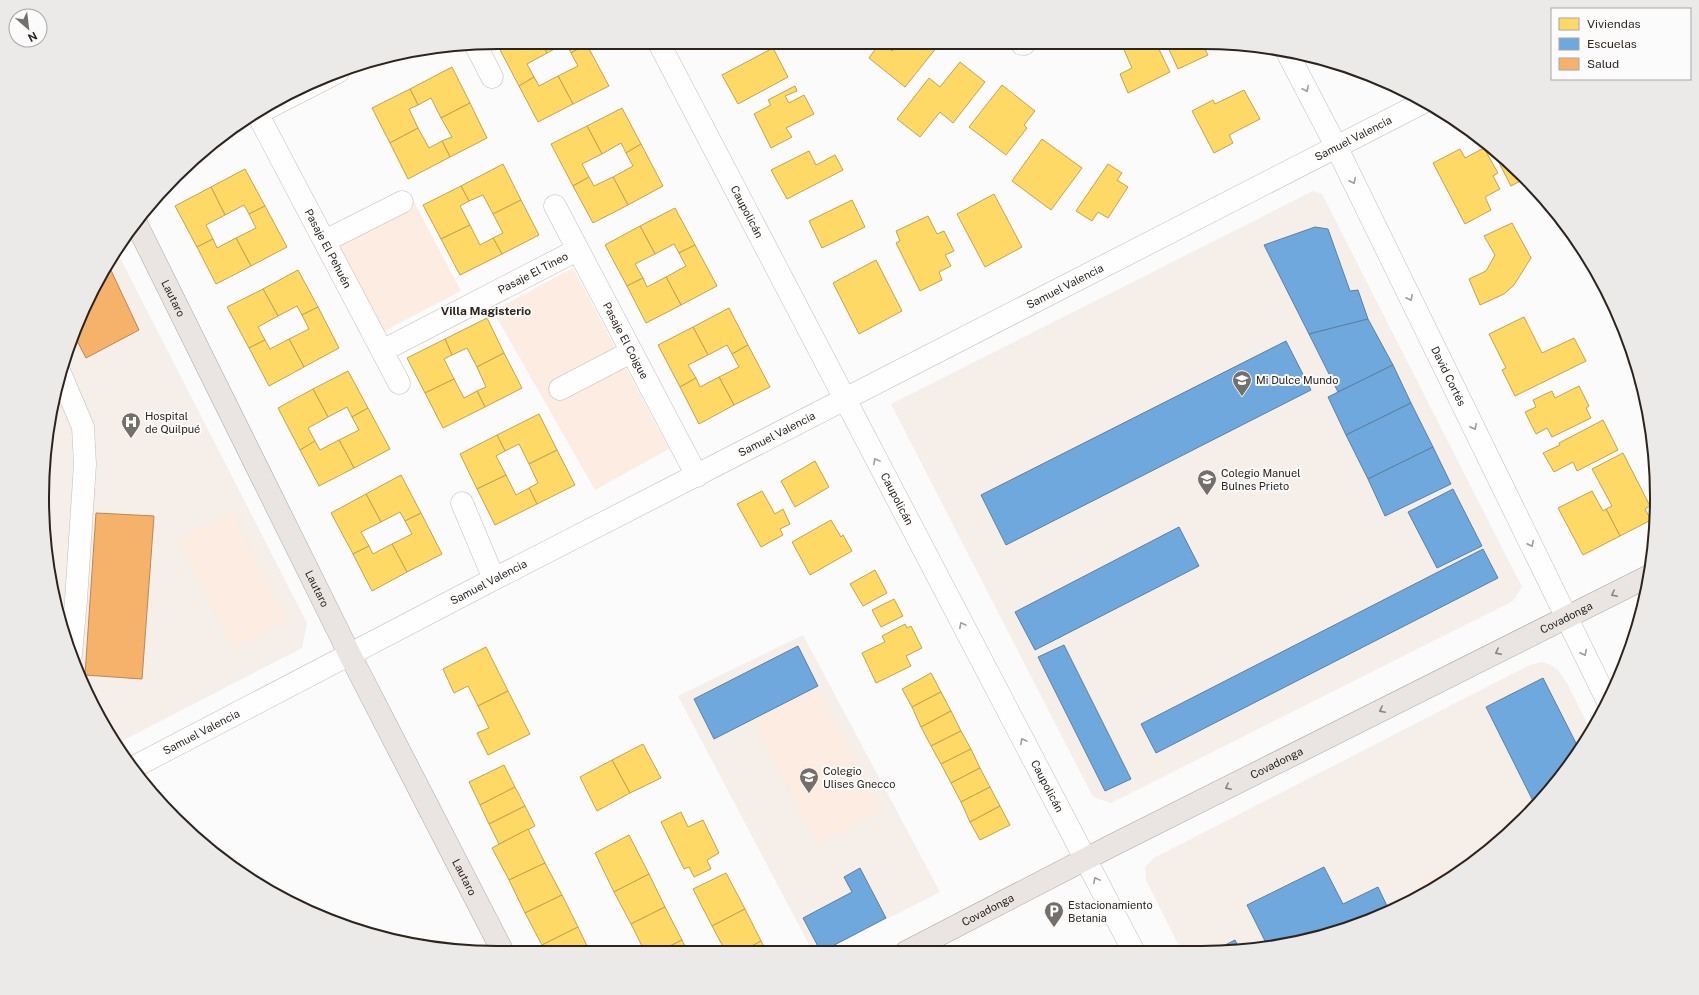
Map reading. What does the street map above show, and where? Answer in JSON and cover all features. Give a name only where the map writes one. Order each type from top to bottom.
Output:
[{"type":"main road","name":"Lautaro","points":[[139,229],[350,655],[500,946]]},
{"type":"main road","name":"Covadonga","points":[[918,946],[1085,860],[1642,580]]},
{"type":"street","name":"Caupolicán","points":[[662,49],[844,400],[1131,946]]},
{"type":"street","points":[[478,50],[492,78]]},
{"type":"street","name":"David Cortés","points":[[1290,58],[1336,146],[1604,695]]},
{"type":"street","name":"Samuel Valencia","points":[[138,765],[494,579],[1418,105]]},
{"type":"street","name":"Pasaje El Pehuén","points":[[259,118],[399,383]]},
{"type":"street","points":[[325,242],[402,202]]},
{"type":"street","name":"Pasaje El Coigue","points":[[555,206],[697,476]]},
{"type":"street","name":"Pasaje El Tineo","points":[[382,350],[577,250]]},
{"type":"street","points":[[560,389],[632,352]]},
{"type":"street","points":[[64,382],[83,427],[85,464],[72,640]]},
{"type":"street","points":[[462,503],[494,579]]},
{"type":"shaded area","name":"Colegio Manuel Bulnes Prieto","points":[[1313,191],[1322,194],[1522,587],[1513,601],[1111,803],[1093,797],[891,404]]},
{"type":"shaded area","points":[[414,202],[461,291],[384,331],[337,245]]},
{"type":"shaded area","name":"Hospital de Quilpué","points":[[119,257],[307,623],[302,648],[121,741],[95,696],[73,642],[64,614],[58,585],[50,527],[50,468],[58,410],[64,381],[73,353],[95,299]]},
{"type":"shaded area","points":[[573,268],[669,449],[595,490],[493,311]]},
{"type":"shaded area","points":[[232,512],[287,621],[233,648],[178,539]]},
{"type":"shaded area","name":"Colegio Ulises Gnecco","points":[[803,635],[940,892],[834,946],[810,946],[678,696]]},
{"type":"shaded area","points":[[1542,662],[1551,665],[1559,671],[1568,685],[1588,725],[1557,771],[1539,793],[1519,815],[1475,853],[1426,886],[1400,900],[1373,912],[1318,931],[1260,942],[1231,945],[1179,946],[1146,880],[1145,867],[1154,858],[1530,665]]},
{"type":"shaded area","points":[[817,687],[882,810],[817,844],[753,721]]},
{"type":"shaded area","points":[[1465,860],[1420,889],[1418,884]]},
{"type":"building: Viviendas","points":[[500,49],[545,49],[547,53],[527,64],[534,77],[519,86]]},
{"type":"building: Viviendas","points":[[545,49],[554,49],[547,53]]},
{"type":"building: Viviendas","points":[[569,49],[578,49],[571,53]]},
{"type":"building: Viviendas","points":[[578,49],[589,49],[609,86],[573,104],[558,76],[578,66],[571,53]]},
{"type":"building: Viviendas","points":[[774,49],[788,77],[738,104],[722,75]]},
{"type":"building: Viviendas","points":[[875,49],[890,49],[892,51],[893,49],[935,49],[905,87],[869,58]]},
{"type":"building: Viviendas","points":[[1124,49],[1159,49],[1170,72],[1128,93],[1120,74],[1132,68]]},
{"type":"building: Viviendas","points":[[1169,49],[1205,49],[1208,55],[1178,69]]},
{"type":"building: Viviendas","points":[[960,62],[985,82],[953,123],[940,112],[920,137],[897,119],[929,78],[940,87]]},
{"type":"building: Viviendas","points":[[452,67],[470,103],[441,118],[431,98],[418,105],[410,89]]},
{"type":"building: Viviendas","points":[[558,76],[573,104],[538,122],[519,86],[534,77],[539,86]]},
{"type":"building: Viviendas","points":[[1002,85],[1035,111],[1024,125],[1027,128],[1006,155],[969,127]]},
{"type":"building: Viviendas","points":[[795,86],[797,91],[785,96],[789,103],[804,95],[814,114],[786,128],[792,137],[771,148],[754,114],[771,105],[768,100]]},
{"type":"building: Viviendas","points":[[410,89],[418,105],[409,109],[418,128],[390,143],[372,108]]},
{"type":"building: Viviendas","points":[[1244,90],[1260,119],[1229,135],[1233,143],[1214,153],[1192,111],[1213,100],[1215,104]]},
{"type":"building: Viviendas","points":[[470,103],[487,138],[450,157],[442,141],[452,137],[441,118]]},
{"type":"building: Viviendas","points":[[622,108],[641,144],[626,153],[621,143],[602,154],[587,126]]},
{"type":"building: Viviendas","points":[[587,126],[602,154],[582,164],[589,177],[573,186],[551,144]]},
{"type":"building: Viviendas","points":[[418,128],[429,148],[442,141],[450,157],[408,179],[390,143]]},
{"type":"building: Viviendas","points":[[1042,139],[1082,168],[1051,210],[1012,181]]},
{"type":"building: Viviendas","points":[[641,144],[663,186],[628,205],[613,177],[633,166],[626,153]]},
{"type":"building: Viviendas","points":[[1460,149],[1465,158],[1483,149],[1485,151],[1498,173],[1493,176],[1500,189],[1485,197],[1491,210],[1465,224],[1433,163]]},
{"type":"building: Viviendas","points":[[809,151],[816,165],[835,155],[843,170],[787,199],[771,170]]},
{"type":"building: Viviendas","points":[[1498,161],[1520,181],[1511,186]]},
{"type":"building: Viviendas","points":[[503,164],[521,200],[493,214],[483,195],[469,201],[461,186]]},
{"type":"building: Viviendas","points":[[1108,164],[1122,173],[1117,180],[1128,187],[1108,218],[1098,212],[1092,221],[1076,211]]},
{"type":"building: Viviendas","points":[[245,169],[265,206],[249,214],[244,205],[225,215],[211,187]]},
{"type":"building: Viviendas","points":[[589,177],[594,186],[613,177],[628,205],[593,223],[573,186]]},
{"type":"building: Viviendas","points":[[461,186],[469,201],[460,206],[470,225],[441,239],[423,205]]},
{"type":"building: Viviendas","points":[[211,187],[225,215],[206,225],[213,239],[197,247],[175,206]]},
{"type":"building: Viviendas","points":[[994,194],[1022,247],[985,267],[957,214]]},
{"type":"building: Viviendas","points":[[521,200],[539,235],[502,254],[493,238],[503,233],[493,214]]},
{"type":"building: Viviendas","points":[[852,200],[865,227],[822,248],[809,221]]},
{"type":"building: Viviendas","points":[[265,206],[287,247],[251,266],[236,238],[256,228],[249,214]]},
{"type":"building: Viviendas","points":[[675,208],[695,245],[679,253],[674,244],[655,254],[640,226]]},
{"type":"building: Viviendas","points":[[928,216],[937,234],[944,231],[954,251],[945,255],[951,266],[939,272],[942,280],[920,291],[896,243],[900,241],[896,231]]},
{"type":"building: Viviendas","points":[[1512,223],[1531,258],[1514,285],[1504,294],[1480,305],[1469,279],[1486,271],[1495,255],[1484,236]]},
{"type":"building: Viviendas","points":[[470,225],[480,245],[493,238],[502,254],[460,275],[441,239]]},
{"type":"building: Viviendas","points":[[640,226],[655,254],[635,264],[643,278],[627,286],[605,245]]},
{"type":"building: Viviendas","points":[[236,238],[251,266],[216,284],[197,247],[213,239],[217,248]]},
{"type":"building: Viviendas","points":[[695,245],[717,286],[681,305],[666,277],[686,266],[679,253]]},
{"type":"building: Viviendas","points":[[876,260],[902,311],[859,334],[833,283]]},
{"type":"building: Viviendas","points":[[298,270],[318,307],[302,315],[297,306],[278,316],[263,289]]},
{"type":"building: Viviendas","points":[[666,277],[681,305],[646,323],[627,286],[643,278],[647,287]]},
{"type":"building: Viviendas","points":[[263,289],[278,316],[258,327],[265,340],[249,348],[227,307]]},
{"type":"building: Viviendas","points":[[318,307],[339,348],[304,367],[289,339],[309,329],[302,315]]},
{"type":"building: Viviendas","points":[[729,308],[748,345],[732,354],[727,345],[708,355],[693,327]]},
{"type":"building: Viviendas","points":[[1524,317],[1542,353],[1574,338],[1586,361],[1515,396],[1502,370],[1506,368],[1489,334]]},
{"type":"building: Viviendas","points":[[487,318],[504,353],[477,367],[467,348],[452,355],[445,339]]},
{"type":"building: Viviendas","points":[[693,327],[708,355],[688,365],[696,378],[680,387],[658,345]]},
{"type":"building: Viviendas","points":[[289,339],[304,367],[269,386],[249,348],[265,340],[270,349]]},
{"type":"building: Viviendas","points":[[445,339],[452,355],[444,359],[454,379],[425,393],[407,358]]},
{"type":"building: Viviendas","points":[[748,345],[770,387],[734,405],[719,377],[739,367],[732,354]]},
{"type":"building: Viviendas","points":[[504,353],[522,388],[485,407],[477,391],[486,387],[477,367]]},
{"type":"building: Viviendas","points":[[348,371],[368,408],[352,417],[347,407],[328,417],[313,389]]},
{"type":"building: Viviendas","points":[[719,377],[734,405],[699,424],[680,387],[696,378],[700,387]]},
{"type":"building: Viviendas","points":[[454,379],[464,398],[477,391],[485,407],[443,428],[425,393]]},
{"type":"building: Viviendas","points":[[1579,386],[1589,406],[1586,408],[1591,418],[1552,437],[1547,428],[1536,434],[1525,412],[1536,407],[1533,400],[1552,391],[1555,398]]},
{"type":"building: Viviendas","points":[[313,389],[328,417],[308,428],[315,441],[300,450],[278,408]]},
{"type":"building: Viviendas","points":[[368,408],[390,449],[354,468],[339,440],[359,430],[352,417]]},
{"type":"building: Viviendas","points":[[539,414],[557,450],[529,464],[519,444],[505,451],[497,435]]},
{"type":"building: Viviendas","points":[[1603,420],[1618,450],[1577,471],[1573,462],[1554,472],[1543,453]]},
{"type":"building: Viviendas","points":[[497,435],[505,451],[496,456],[506,475],[477,489],[460,454]]},
{"type":"building: Viviendas","points":[[339,440],[354,468],[319,486],[300,450],[315,441],[320,450]]},
{"type":"building: Viviendas","points":[[557,450],[575,485],[537,504],[529,488],[538,483],[529,464]]},
{"type":"building: Viviendas","points":[[1623,453],[1650,505],[1645,509],[1649,517],[1649,521],[1620,536],[1606,509],[1612,506],[1592,469]]},
{"type":"building: Viviendas","points":[[815,461],[829,487],[795,507],[781,481]]},
{"type":"building: Viviendas","points":[[401,475],[421,513],[405,521],[400,512],[381,522],[366,494]]},
{"type":"building: Viviendas","points":[[506,475],[516,495],[529,488],[537,504],[495,525],[477,489]]},
{"type":"building: Viviendas","points":[[762,491],[775,514],[783,509],[790,524],[780,529],[783,535],[761,547],[737,504]]},
{"type":"building: Viviendas","points":[[1592,491],[1603,511],[1606,509],[1620,536],[1583,555],[1558,508]]},
{"type":"building: Viviendas","points":[[366,494],[381,522],[361,532],[369,546],[353,554],[331,513]]},
{"type":"building: Viviendas","points":[[421,513],[442,554],[407,572],[392,544],[412,534],[405,521]]},
{"type":"building: Viviendas","points":[[831,520],[841,537],[843,535],[852,551],[810,575],[792,542]]},
{"type":"building: Viviendas","points":[[392,544],[407,572],[372,591],[353,554],[369,546],[373,554]]},
{"type":"building: Viviendas","points":[[875,570],[887,593],[863,606],[850,584]]},
{"type":"building: Viviendas","points":[[894,599],[903,616],[881,627],[872,610]]},
{"type":"building: Viviendas","points":[[905,624],[907,628],[911,626],[922,648],[906,656],[911,666],[876,683],[862,653],[885,642],[882,636]]},
{"type":"building: Viviendas","points":[[486,647],[508,691],[478,706],[468,686],[454,693],[443,669]]},
{"type":"building: Viviendas","points":[[931,673],[941,692],[912,707],[902,689]]},
{"type":"building: Viviendas","points":[[508,691],[530,734],[488,755],[477,733],[489,728],[478,706]]},
{"type":"building: Viviendas","points":[[941,692],[951,711],[921,727],[912,707]]},
{"type":"building: Viviendas","points":[[951,711],[961,731],[931,746],[921,727]]},
{"type":"building: Viviendas","points":[[961,731],[971,749],[941,764],[931,746]]},
{"type":"building: Viviendas","points":[[643,744],[661,778],[630,793],[612,760]]},
{"type":"building: Viviendas","points":[[971,749],[980,768],[951,783],[941,764]]},
{"type":"building: Viviendas","points":[[612,760],[630,793],[597,811],[580,777]]},
{"type":"building: Viviendas","points":[[504,765],[515,787],[480,805],[469,782]]},
{"type":"building: Viviendas","points":[[980,768],[990,787],[961,802],[951,783]]},
{"type":"building: Viviendas","points":[[515,787],[525,806],[489,824],[480,805]]},
{"type":"building: Viviendas","points":[[990,787],[1000,806],[970,822],[961,802]]},
{"type":"building: Viviendas","points":[[525,806],[535,826],[499,844],[489,824]]},
{"type":"building: Viviendas","points":[[1000,806],[1010,825],[980,840],[970,822]]},
{"type":"building: Viviendas","points":[[681,812],[688,827],[703,820],[719,853],[707,860],[711,869],[694,877],[689,867],[684,869],[661,822]]},
{"type":"building: Viviendas","points":[[528,829],[545,863],[509,880],[492,848]]},
{"type":"building: Viviendas","points":[[629,835],[649,874],[614,892],[595,853]]},
{"type":"building: Viviendas","points":[[545,863],[562,895],[525,913],[509,880]]},
{"type":"building: Viviendas","points":[[726,873],[745,909],[712,926],[693,889]]},
{"type":"building: Viviendas","points":[[649,874],[665,907],[631,924],[614,892]]},
{"type":"building: Viviendas","points":[[562,895],[578,927],[542,945],[525,913]]},
{"type":"building: Viviendas","points":[[665,907],[682,940],[670,946],[642,946],[631,924]]},
{"type":"building: Viviendas","points":[[745,909],[761,941],[752,946],[723,946],[712,926]]},
{"type":"building: Viviendas","points":[[578,927],[587,946],[542,946]]},
{"type":"building: Viviendas","points":[[682,940],[685,946],[670,946]]},
{"type":"building: Viviendas","points":[[761,941],[764,946],[752,946]]},
{"type":"building: Escuelas","points":[[1315,227],[1328,229],[1350,291],[1358,290],[1368,319],[1309,334],[1264,245]]},
{"type":"building: Escuelas","points":[[1368,319],[1393,365],[1338,392],[1309,334]]},
{"type":"building: Escuelas","points":[[1286,341],[1311,390],[1006,545],[981,495]]},
{"type":"building: Escuelas","points":[[1393,365],[1411,403],[1346,435],[1328,397]]},
{"type":"building: Escuelas","points":[[1411,403],[1433,447],[1368,479],[1346,435]]},
{"type":"building: Escuelas","points":[[1433,447],[1451,484],[1385,516],[1368,479]]},
{"type":"building: Escuelas","points":[[1453,489],[1482,546],[1437,568],[1408,512]]},
{"type":"building: Escuelas","points":[[1179,527],[1199,566],[1035,650],[1015,612]]},
{"type":"building: Escuelas","points":[[1483,549],[1498,578],[1156,753],[1141,724]]},
{"type":"building: Escuelas","points":[[1064,645],[1131,779],[1105,791],[1038,657]]},
{"type":"building: Escuelas","points":[[798,646],[818,686],[714,739],[694,699]]},
{"type":"building: Escuelas","points":[[1543,678],[1576,744],[1557,771],[1533,800],[1486,707]]},
{"type":"building: Escuelas","points":[[1324,867],[1343,904],[1378,887],[1387,906],[1318,931],[1265,941],[1247,905]]},
{"type":"building: Escuelas","points":[[860,868],[886,918],[832,946],[818,946],[803,918],[852,892],[844,877]]},
{"type":"building: Escuelas","points":[[1235,940],[1237,944],[1231,945],[1225,945]]},
{"type":"building: Salud","points":[[111,270],[139,330],[86,358],[77,341],[95,299]]},
{"type":"building: Salud","points":[[96,513],[154,516],[142,679],[86,675]]},
{"type":"place","name":"Mi Dulce Mundo","points":[[1242,397]]},
{"type":"place","name":"Hospital de Quilpué","points":[[131,439]]},
{"type":"place","name":"Colegio Manuel Bulnes Prieto","points":[[1207,496]]},
{"type":"place","name":"Colegio Ulises Gnecco","points":[[809,794]]},
{"type":"place","name":"Estacionamiento Betania","points":[[1054,928]]},
{"type":"district","name":"Villa Magisterio","points":[[486,311]]}]
